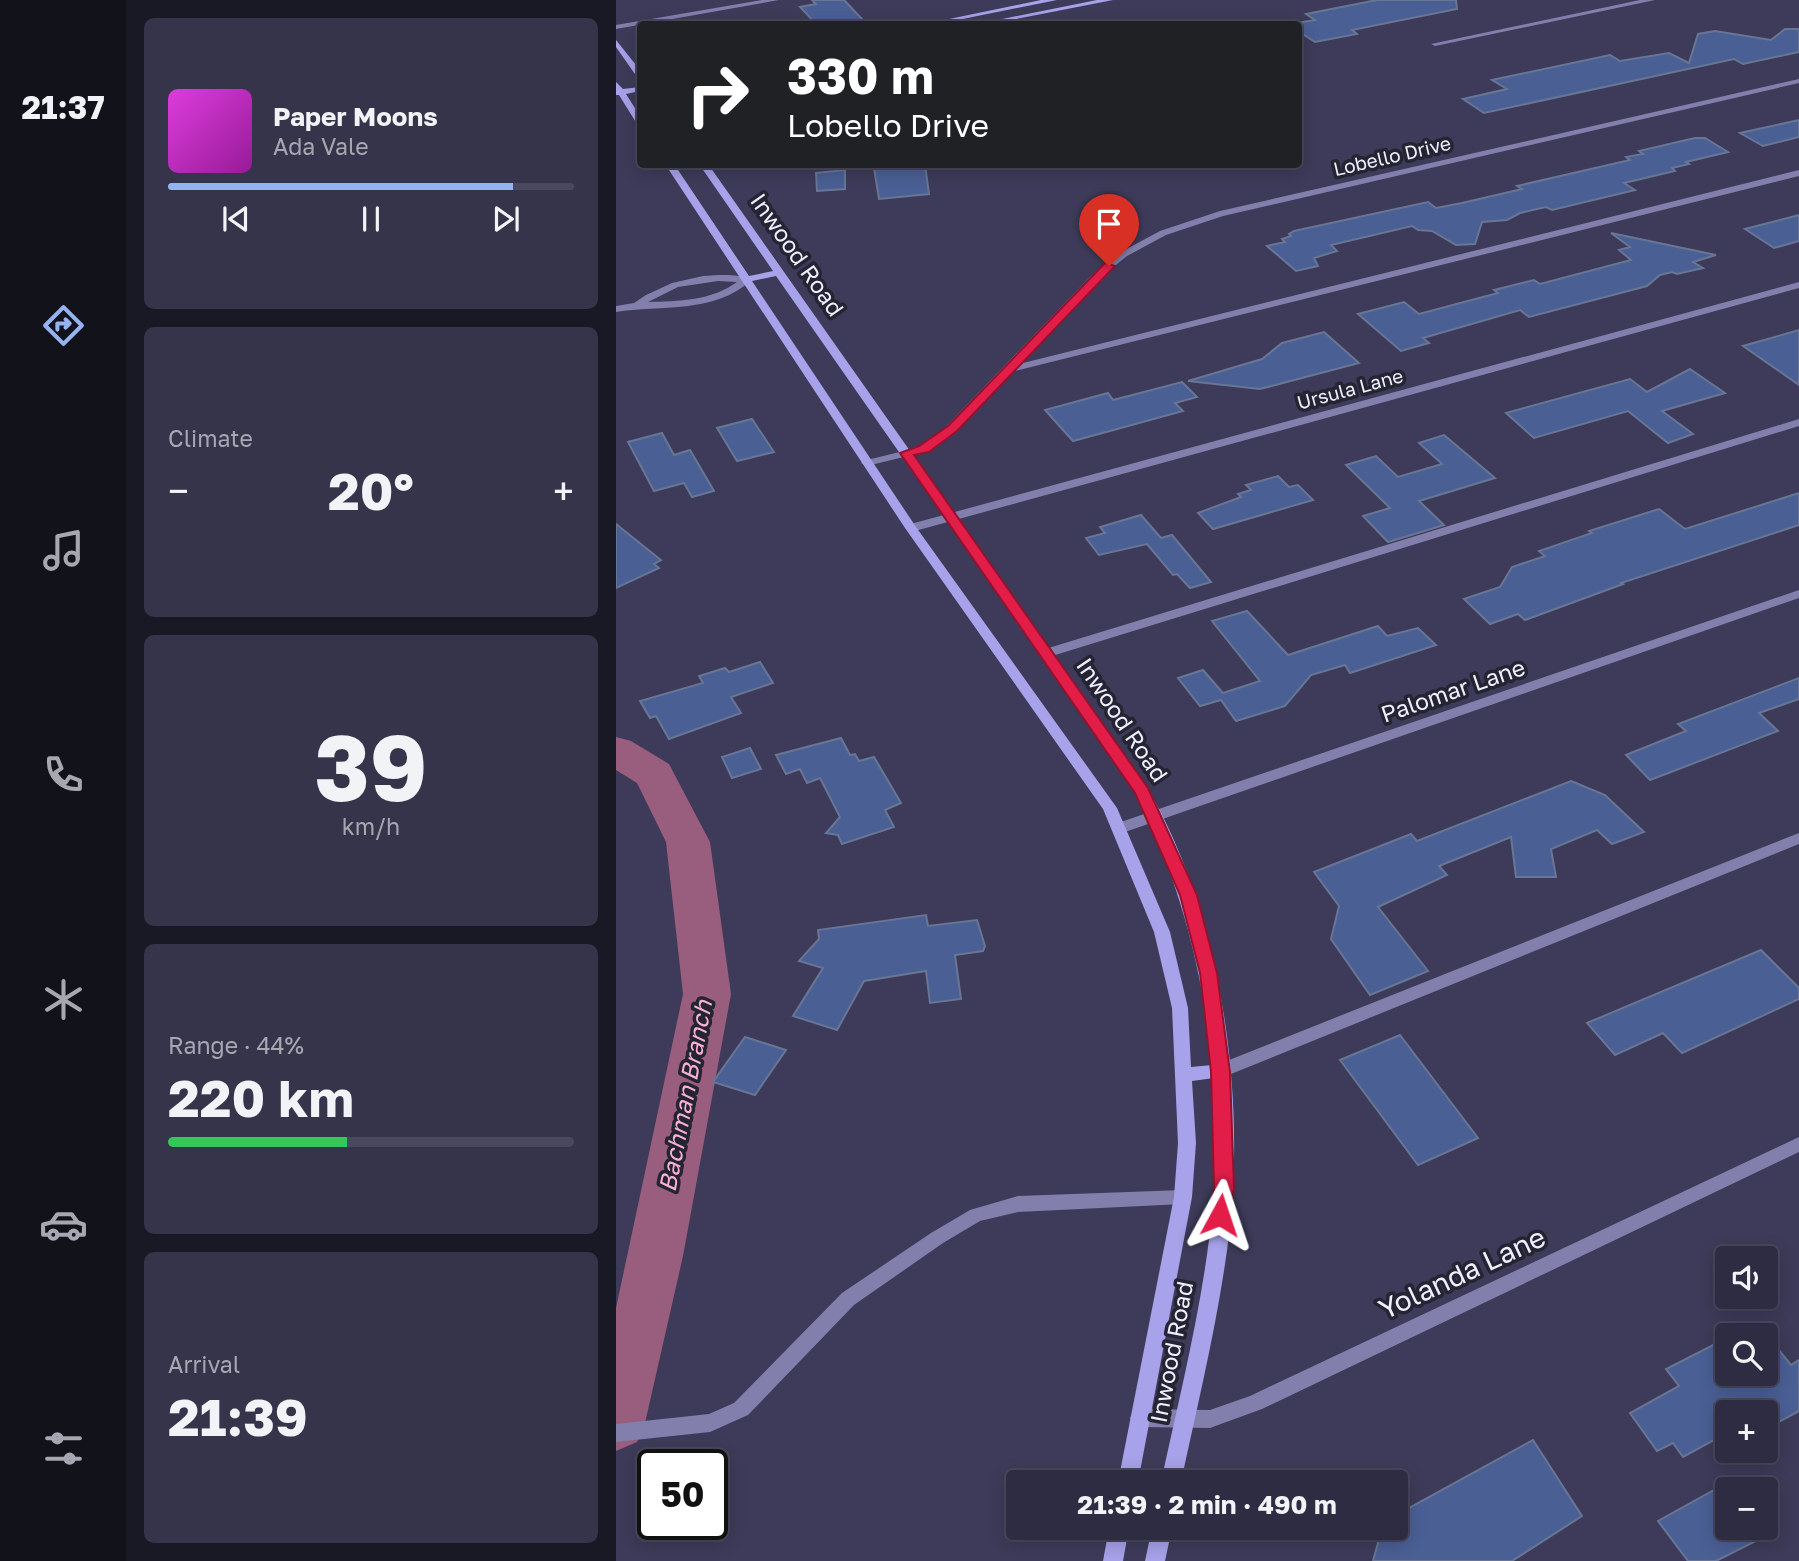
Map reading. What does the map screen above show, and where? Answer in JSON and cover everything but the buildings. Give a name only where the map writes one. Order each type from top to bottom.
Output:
[{"type":"main road","points":[[959,21],[1053,0]]},
{"type":"main road","points":[[997,21],[1109,0]]},
{"type":"main road","points":[[616,42],[637,72]]},
{"type":"main road","points":[[617,88],[637,78]]},
{"type":"main road","points":[[617,88],[637,89]]},
{"type":"main road","points":[[617,88],[637,118]]},
{"type":"main road","name":"Inwood Road","points":[[672,168],[911,528],[1095,785],[1120,828],[1162,932],[1180,1008],[1187,1143],[1183,1197],[1130,1470]]},
{"type":"main road","name":"Inwood Road","points":[[706,168],[1143,792],[1156,815],[1189,895],[1209,973],[1220,1072],[1224,1189],[1214,1266],[1173,1470]]},
{"type":"main road","points":[[746,280],[779,272]]},
{"type":"main road","points":[[1184,1075],[1220,1072]]},
{"type":"main road","points":[[1113,1561],[1117,1540]]},
{"type":"main road","points":[[1155,1561],[1159,1540]]},
{"type":"street","points":[[651,21],[775,0]]},
{"type":"street","points":[[1435,44],[1651,0]]},
{"type":"street","points":[[616,27],[637,23]]},
{"type":"street","name":"Lobello Drive","points":[[867,463],[924,449],[941,438],[1094,278],[1124,254],[1163,233],[1196,221],[1799,81]]},
{"type":"street","points":[[1007,370],[1799,173]]},
{"type":"street","points":[[638,305],[649,295],[676,286],[719,277],[746,280]]},
{"type":"street","points":[[616,309],[638,305],[655,307],[731,293],[746,280]]},
{"type":"street","name":"Ursula Lane","points":[[911,528],[1799,285]]},
{"type":"street","points":[[1047,653],[1799,422]]},
{"type":"street","name":"Palomar Lane","points":[[1120,828],[1799,594]]},
{"type":"street","points":[[1220,1072],[1799,838]]},
{"type":"street","name":"Yolanda Lane","points":[[1140,1418],[1210,1419],[1255,1403],[1799,1144]]},
{"type":"street","points":[[616,1433],[710,1423],[741,1409],[848,1299],[937,1238],[976,1216],[1018,1204],[1183,1197]]},
{"type":"waterway","name":"Bachman Branch","points":[[616,751],[654,774],[688,842],[707,994],[656,1256],[616,1423]]},
{"type":"route","points":[[1109,266],[1094,278],[952,428],[924,449],[907,453],[1143,792],[1156,815],[1189,895],[1209,973],[1220,1072],[1224,1189],[1220,1215]]}]
